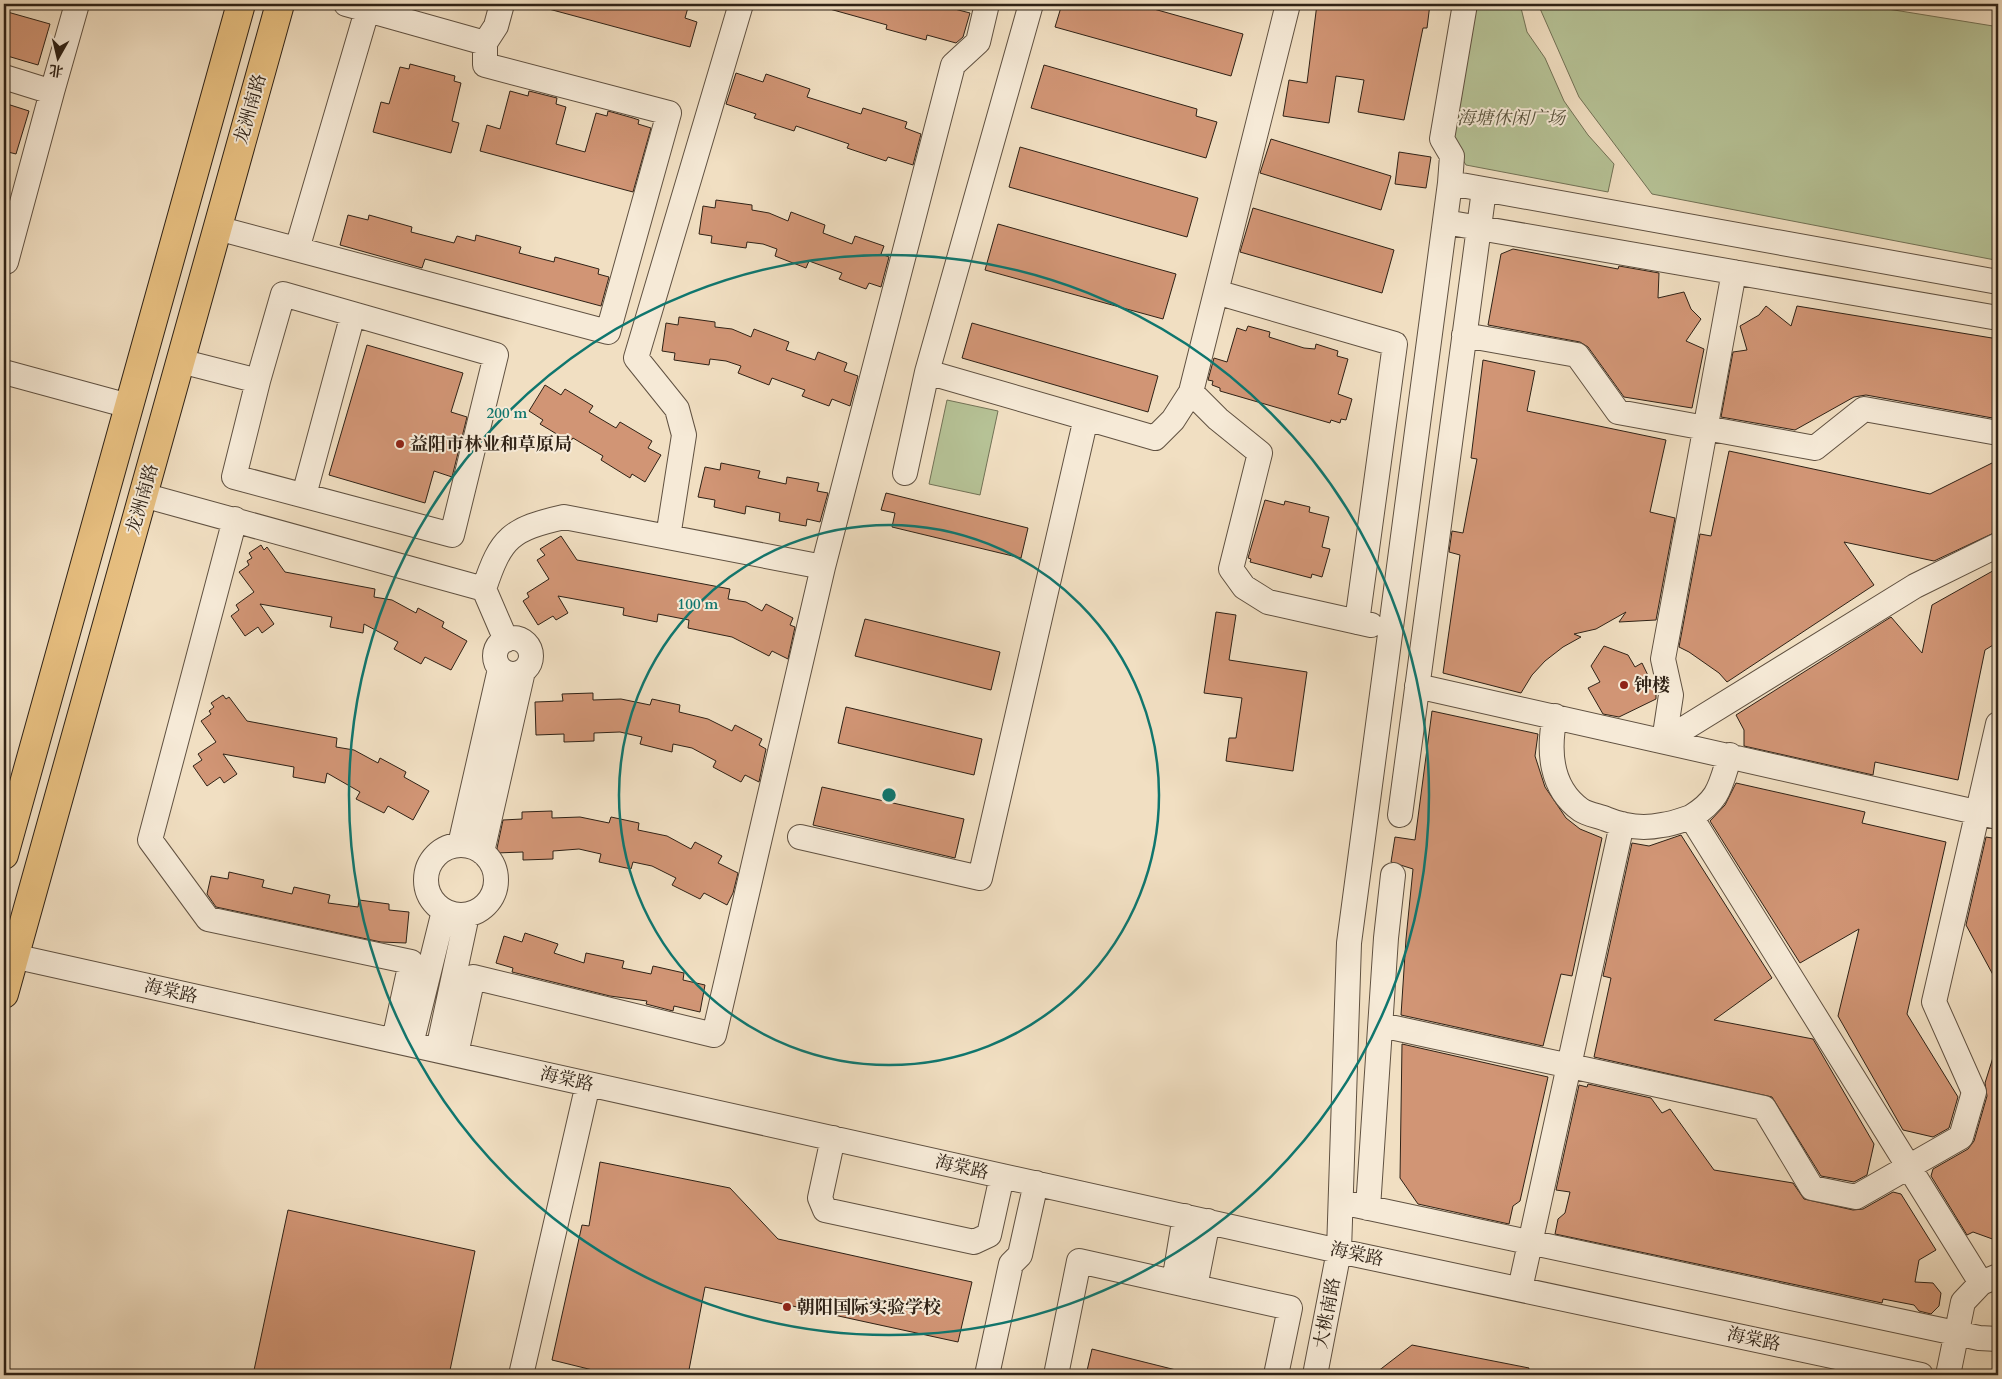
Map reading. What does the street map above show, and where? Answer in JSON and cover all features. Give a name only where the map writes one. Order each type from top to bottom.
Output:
[{"type":"main road","name":"龙洲南路","points":[[4,855],[241,4]]},
{"type":"main road","name":"龙洲南路","points":[[4,994],[9,955],[143,495],[280,4]]},
{"type":"street","points":[[4,262],[6,262],[77,4]]},
{"type":"street","points":[[217,228],[608,332],[669,113],[485,65],[485,44],[496,26],[502,4]]},
{"type":"street","points":[[668,537],[684,435],[677,409],[636,358],[741,4]]},
{"type":"street","points":[[235,519],[150,840],[208,919],[421,964],[714,1035],[823,568],[953,65],[978,42],[986,4]]},
{"type":"street","points":[[905,473],[927,372],[1031,4]]},
{"type":"street","points":[[927,372],[1154,438],[1174,420],[1191,392],[1288,4]]},
{"type":"street","name":"大桃南路","points":[[1315,1375],[1339,1251],[1349,944],[1450,183],[1452,156],[1442,139],[1465,4]]},
{"type":"street","points":[[297,249],[361,6],[485,44]]},
{"type":"street","points":[[4,77],[52,92]]},
{"type":"street","points":[[1450,183],[1998,282]]},
{"type":"street","points":[[1400,815],[1484,190]]},
{"type":"street","points":[[1445,222],[1998,318]]},
{"type":"street","points":[[1664,741],[1671,695],[1663,659],[1734,272]]},
{"type":"street","points":[[1216,292],[1395,344],[1357,622]]},
{"type":"street","points":[[283,294],[352,314],[496,355],[452,535],[234,477],[258,381],[283,294]]},
{"type":"street","points":[[304,496],[352,314]]},
{"type":"street","points":[[1464,334],[1577,355],[1618,412],[1815,448],[1864,409],[1998,433]]},
{"type":"street","points":[[180,361],[258,381]]},
{"type":"street","points":[[4,372],[129,406]]},
{"type":"street","points":[[1191,392],[1218,419],[1260,453],[1231,569],[1244,587],[1268,602],[1391,630]]},
{"type":"street","points":[[800,837],[980,878],[1086,418]]},
{"type":"street","points":[[143,495],[484,589]]},
{"type":"street","points":[[471,848],[511,670],[530,662],[531,657],[527,646],[518,639],[506,640],[484,589],[494,558],[506,541],[532,524],[564,517],[823,568]]},
{"type":"street","points":[[1664,741],[1915,586],[1998,545]]},
{"type":"street","points":[[1417,686],[1988,814]]},
{"type":"street","points":[[1555,716],[1550,760],[1562,790],[1581,810],[1622,824],[1638,827],[1662,826],[1691,817],[1709,806],[1720,787],[1730,755]]},
{"type":"street","points":[[1380,1025],[1764,1108],[1812,1188],[1856,1197],[1961,1137],[1974,1092],[1934,1002],[1988,814],[1998,724]]},
{"type":"street","points":[[1691,817],[1908,1167],[1989,1280],[1963,1302],[1948,1375]]},
{"type":"street","points":[[1520,1289],[1622,824]]},
{"type":"street","points":[[449,847],[471,848],[490,860],[495,871],[495,888],[487,904],[478,911],[455,913],[435,904],[428,894],[427,872],[431,861],[449,847]]},
{"type":"street","points":[[1368,1208],[1380,1025],[1393,875]]},
{"type":"street","points":[[402,1042],[421,964],[455,913]]},
{"type":"street","points":[[447,1052],[464,975],[455,913]]},
{"type":"street","name":"海棠路","points":[[9,955],[1339,1251],[1921,1375]]},
{"type":"street","points":[[522,1375],[588,1084]]},
{"type":"street","points":[[833,1138],[820,1198],[825,1210],[974,1242],[989,1235],[1002,1176]]},
{"type":"street","points":[[987,1375],[1011,1264],[1020,1255],[1036,1183]]},
{"type":"street","points":[[1341,1202],[1957,1334],[1998,1339]]},
{"type":"street","points":[[1185,1216],[1185,1285]]},
{"type":"street","points":[[1185,1285],[1208,1221]]},
{"type":"street","points":[[1056,1375],[1079,1261],[1290,1308],[1276,1375]]},
{"type":"green space","name":"海塘休闲广场","points":[[1474,4],[1520,4],[1527,32],[1545,58],[1564,101],[1588,135],[1614,164],[1608,192],[1466,165],[1451,140]]},
{"type":"green space","points":[[1538,4],[1857,4],[1993,26],[1998,23],[1998,249],[1995,260],[1652,194],[1579,97]]},
{"type":"green space","points":[[947,400],[998,411],[980,495],[929,484]]},
{"type":"building","points":[[545,4],[689,4],[685,18],[697,22],[690,47],[545,8]]},
{"type":"building","points":[[827,4],[943,4],[943,6],[970,13],[963,37],[956,43],[927,35],[926,40],[886,29],[887,25],[826,8]]},
{"type":"building","points":[[1062,4],[1136,4],[1243,34],[1231,76],[1055,27]]},
{"type":"building","points":[[1317,4],[1430,4],[1427,28],[1423,28],[1404,120],[1358,112],[1364,80],[1336,76],[1329,123],[1283,116],[1289,80],[1307,83]]},
{"type":"building","points":[[4,11],[50,24],[38,65],[4,55]]},
{"type":"building","points":[[410,64],[455,76],[454,81],[461,83],[452,121],[459,123],[451,153],[373,132],[381,102],[389,104],[400,67],[409,69]]},
{"type":"building","points":[[1044,65],[1197,109],[1196,116],[1217,122],[1206,158],[1031,108]]},
{"type":"building","points":[[736,73],[763,82],[766,74],[810,89],[807,97],[861,114],[863,108],[907,122],[905,128],[921,134],[913,165],[888,157],[886,161],[847,148],[849,144],[796,126],[794,131],[754,118],[756,114],[726,104]]},
{"type":"building","points":[[510,91],[528,96],[529,91],[557,98],[556,104],[566,107],[556,144],[585,152],[596,113],[607,116],[608,111],[639,120],[638,124],[651,128],[633,192],[480,151],[487,125],[500,129]]},
{"type":"building","points":[[4,103],[29,111],[16,154],[4,151]]},
{"type":"building","points":[[1271,139],[1391,176],[1381,210],[1260,173]]},
{"type":"building","points":[[1020,147],[1198,198],[1187,237],[1009,187]]},
{"type":"building","points":[[1399,152],[1431,157],[1426,188],[1395,184]]},
{"type":"building","points":[[716,200],[752,205],[752,210],[769,213],[788,221],[791,212],[825,225],[823,233],[852,244],[855,236],[884,246],[881,254],[889,257],[881,287],[869,283],[866,289],[839,279],[842,273],[809,261],[806,268],[775,256],[777,249],[763,244],[747,242],[746,248],[711,243],[712,236],[699,234],[703,206],[715,208]]},
{"type":"building","points":[[1253,208],[1394,250],[1382,293],[1240,252]]},
{"type":"building","points":[[348,215],[368,220],[369,215],[412,227],[411,232],[454,243],[457,236],[475,241],[476,235],[521,247],[519,253],[554,262],[555,257],[599,269],[598,274],[609,277],[601,306],[425,259],[422,268],[340,245]]},
{"type":"building","points":[[998,224],[1176,274],[1163,319],[985,270]]},
{"type":"building","points":[[1513,249],[1618,269],[1619,266],[1659,273],[1658,298],[1684,292],[1691,309],[1701,319],[1686,341],[1704,349],[1692,408],[1624,397],[1588,347],[1580,342],[1488,325],[1501,254]]},
{"type":"building","points":[[1766,306],[1791,326],[1797,306],[1998,339],[1998,419],[1866,395],[1854,397],[1795,430],[1721,417],[1733,352],[1747,350],[1740,326],[1759,315]]},
{"type":"building","points":[[679,317],[715,322],[715,327],[732,329],[751,337],[754,329],[789,342],[786,350],[815,360],[818,352],[847,363],[844,371],[858,376],[850,406],[832,399],[829,406],[802,396],[805,390],[772,378],[769,385],[738,373],[741,366],[726,361],[710,359],[709,365],[674,360],[675,353],[662,351],[666,323],[678,325]]},
{"type":"building","points":[[972,323],[1158,376],[1148,412],[962,358]]},
{"type":"building","points":[[1248,326],[1270,332],[1269,337],[1304,348],[1315,349],[1316,344],[1338,351],[1337,356],[1348,359],[1338,394],[1352,399],[1346,420],[1341,419],[1340,423],[1331,420],[1330,423],[1220,391],[1220,388],[1212,385],[1213,381],[1208,380],[1214,358],[1227,362],[1237,328],[1246,331]]},
{"type":"building","name":"益阳市林业和草原局","points":[[367,345],[463,373],[451,412],[467,417],[452,477],[434,471],[425,503],[329,475]]},
{"type":"building","points":[[1483,360],[1535,371],[1527,411],[1666,440],[1650,512],[1675,518],[1656,620],[1619,622],[1626,612],[1596,629],[1574,634],[1581,637],[1563,647],[1545,661],[1532,675],[1521,693],[1443,673],[1460,555],[1449,552],[1452,531],[1463,533],[1477,459],[1471,458]]},
{"type":"building","points":[[545,385],[561,395],[565,389],[593,406],[589,412],[616,428],[620,422],[652,441],[648,448],[661,455],[645,482],[632,474],[630,478],[601,460],[603,456],[573,438],[570,442],[540,424],[543,420],[529,411]]},
{"type":"building","points":[[1729,451],[1930,494],[1998,460],[1998,531],[1934,561],[1844,542],[1874,585],[1727,682],[1719,673],[1679,647],[1700,534],[1711,536]]},
{"type":"building","points":[[721,463],[760,471],[758,478],[786,484],[787,477],[819,483],[817,491],[828,493],[820,522],[807,519],[806,526],[779,521],[780,513],[746,506],[745,514],[714,507],[715,500],[698,497],[705,467],[720,470]]},
{"type":"building","points":[[886,493],[1028,528],[1021,558],[892,527],[895,513],[881,510]]},
{"type":"building","points":[[1265,500],[1284,505],[1285,501],[1310,507],[1309,512],[1329,517],[1322,547],[1330,549],[1322,577],[1312,574],[1311,578],[1250,562],[1251,559],[1248,558]]},
{"type":"building","points":[[561,536],[577,560],[730,589],[728,599],[746,602],[762,611],[766,604],[793,618],[790,625],[795,627],[788,659],[772,651],[769,656],[732,637],[688,628],[689,620],[658,614],[657,622],[623,615],[624,608],[558,596],[568,613],[556,620],[553,616],[538,625],[523,601],[529,597],[527,593],[549,579],[537,560],[545,555],[540,549]]},
{"type":"building","points":[[261,545],[264,550],[267,547],[285,572],[375,589],[374,597],[392,600],[416,613],[418,608],[444,622],[442,627],[467,641],[451,670],[425,657],[421,664],[394,649],[398,642],[364,624],[363,633],[330,627],[332,617],[260,604],[274,624],[262,633],[258,627],[245,636],[231,616],[239,610],[236,605],[254,592],[239,572],[249,565],[247,561],[252,558],[249,553]]},
{"type":"building","points":[[1998,568],[1998,642],[1985,650],[1958,780],[1875,762],[1873,775],[1744,746],[1744,730],[1736,715],[1891,617],[1922,653],[1932,605]]},
{"type":"building","points":[[1216,612],[1236,615],[1229,660],[1307,672],[1293,771],[1226,761],[1229,738],[1236,738],[1242,698],[1204,693]]},
{"type":"building","points":[[865,619],[1000,652],[991,690],[855,656]]},
{"type":"building","name":"钟楼","points":[[1604,646],[1628,655],[1635,667],[1642,663],[1656,692],[1656,699],[1619,717],[1603,714],[1588,688],[1600,682],[1591,666]]},
{"type":"building","points":[[593,693],[593,700],[621,699],[650,705],[652,699],[680,705],[679,712],[708,719],[732,731],[735,725],[762,739],[759,745],[766,749],[759,782],[745,775],[741,782],[713,767],[716,761],[692,748],[673,744],[672,752],[640,744],[642,737],[620,732],[594,733],[594,741],[564,742],[564,734],[536,735],[535,702],[563,701],[562,694]]},
{"type":"building","points":[[223,695],[226,699],[229,697],[247,721],[337,738],[336,747],[354,750],[378,763],[380,758],[406,772],[404,777],[429,791],[413,820],[388,806],[384,813],[356,799],[360,792],[327,773],[325,783],[293,777],[294,767],[223,754],[237,774],[224,783],[220,777],[207,786],[193,766],[202,760],[198,754],[216,742],[201,721],[211,714],[209,711],[214,707],[211,703]]},
{"type":"building","points":[[846,707],[982,739],[974,775],[838,743]]},
{"type":"building","points":[[1432,711],[1538,734],[1535,756],[1545,787],[1566,818],[1580,829],[1602,838],[1572,976],[1561,974],[1543,1046],[1401,1015],[1413,869],[1391,862],[1395,837],[1415,840]]},
{"type":"building","points":[[1736,783],[1865,812],[1862,823],[1946,842],[1907,1014],[1958,1097],[1949,1128],[1933,1137],[1903,1130],[1838,1016],[1859,929],[1800,963],[1710,821],[1725,805]]},
{"type":"building","points":[[822,787],[964,819],[955,858],[813,825]]},
{"type":"building","points":[[552,811],[552,818],[580,817],[609,823],[611,817],[639,823],[638,830],[667,836],[691,849],[695,842],[722,856],[718,863],[738,873],[733,893],[727,905],[704,893],[700,899],[672,885],[676,878],[652,866],[633,862],[631,869],[599,862],[601,854],[579,849],[553,851],[553,859],[523,860],[523,852],[496,853],[503,820],[522,819],[522,812]]},
{"type":"building","points":[[1681,835],[1772,978],[1714,1020],[1813,1039],[1874,1144],[1867,1175],[1854,1182],[1821,1176],[1772,1097],[1594,1057],[1611,978],[1603,976],[1632,843],[1649,846]]},
{"type":"building","points":[[1986,837],[1998,839],[1998,984],[1966,925]]},
{"type":"building","points":[[229,872],[264,880],[262,887],[292,894],[294,887],[330,895],[328,903],[358,907],[359,900],[389,904],[389,910],[409,912],[406,943],[381,942],[216,907],[207,894],[211,876],[228,879]]},
{"type":"building","points":[[525,933],[558,944],[554,953],[584,963],[586,953],[624,961],[622,968],[651,974],[653,966],[684,973],[683,980],[705,985],[700,1012],[674,1006],[673,1011],[646,1004],[647,1001],[610,996],[512,972],[513,968],[496,963],[504,936],[522,942]]},
{"type":"building","points":[[1402,1044],[1548,1077],[1520,1201],[1513,1206],[1509,1224],[1418,1204],[1400,1178]]},
{"type":"building","points":[[1995,1051],[1998,1051],[1998,1241],[1973,1232],[1967,1235],[1931,1176],[1933,1169],[1968,1149],[1974,1141],[1987,1096],[1985,1083]]},
{"type":"building","points":[[1588,1084],[1651,1098],[1662,1113],[1670,1109],[1714,1170],[1793,1183],[1804,1199],[1853,1210],[1863,1209],[1893,1192],[1901,1194],[1936,1250],[1919,1260],[1915,1282],[1933,1283],[1941,1293],[1939,1306],[1931,1314],[1919,1311],[1914,1305],[1883,1299],[1882,1303],[1555,1234],[1558,1219],[1565,1213],[1570,1192],[1556,1190],[1579,1085],[1587,1087]]},
{"type":"building","points":[[600,1162],[730,1188],[778,1239],[972,1282],[958,1342],[705,1287],[688,1375],[613,1375],[552,1360],[582,1225],[589,1226]]},
{"type":"building","points":[[288,1210],[475,1251],[449,1375],[253,1375]]},
{"type":"building","points":[[1412,1345],[1529,1368],[1528,1375],[1373,1375]]},
{"type":"building","points":[[1092,1349],[1176,1370],[1175,1375],[1086,1375]]},
{"type":"place","name":"益阳市林业和草原局","points":[[400,444]]},
{"type":"place","name":"钟楼","points":[[1624,685]]},
{"type":"place","name":"朝阳国际实验学校","points":[[787,1307]]}]
